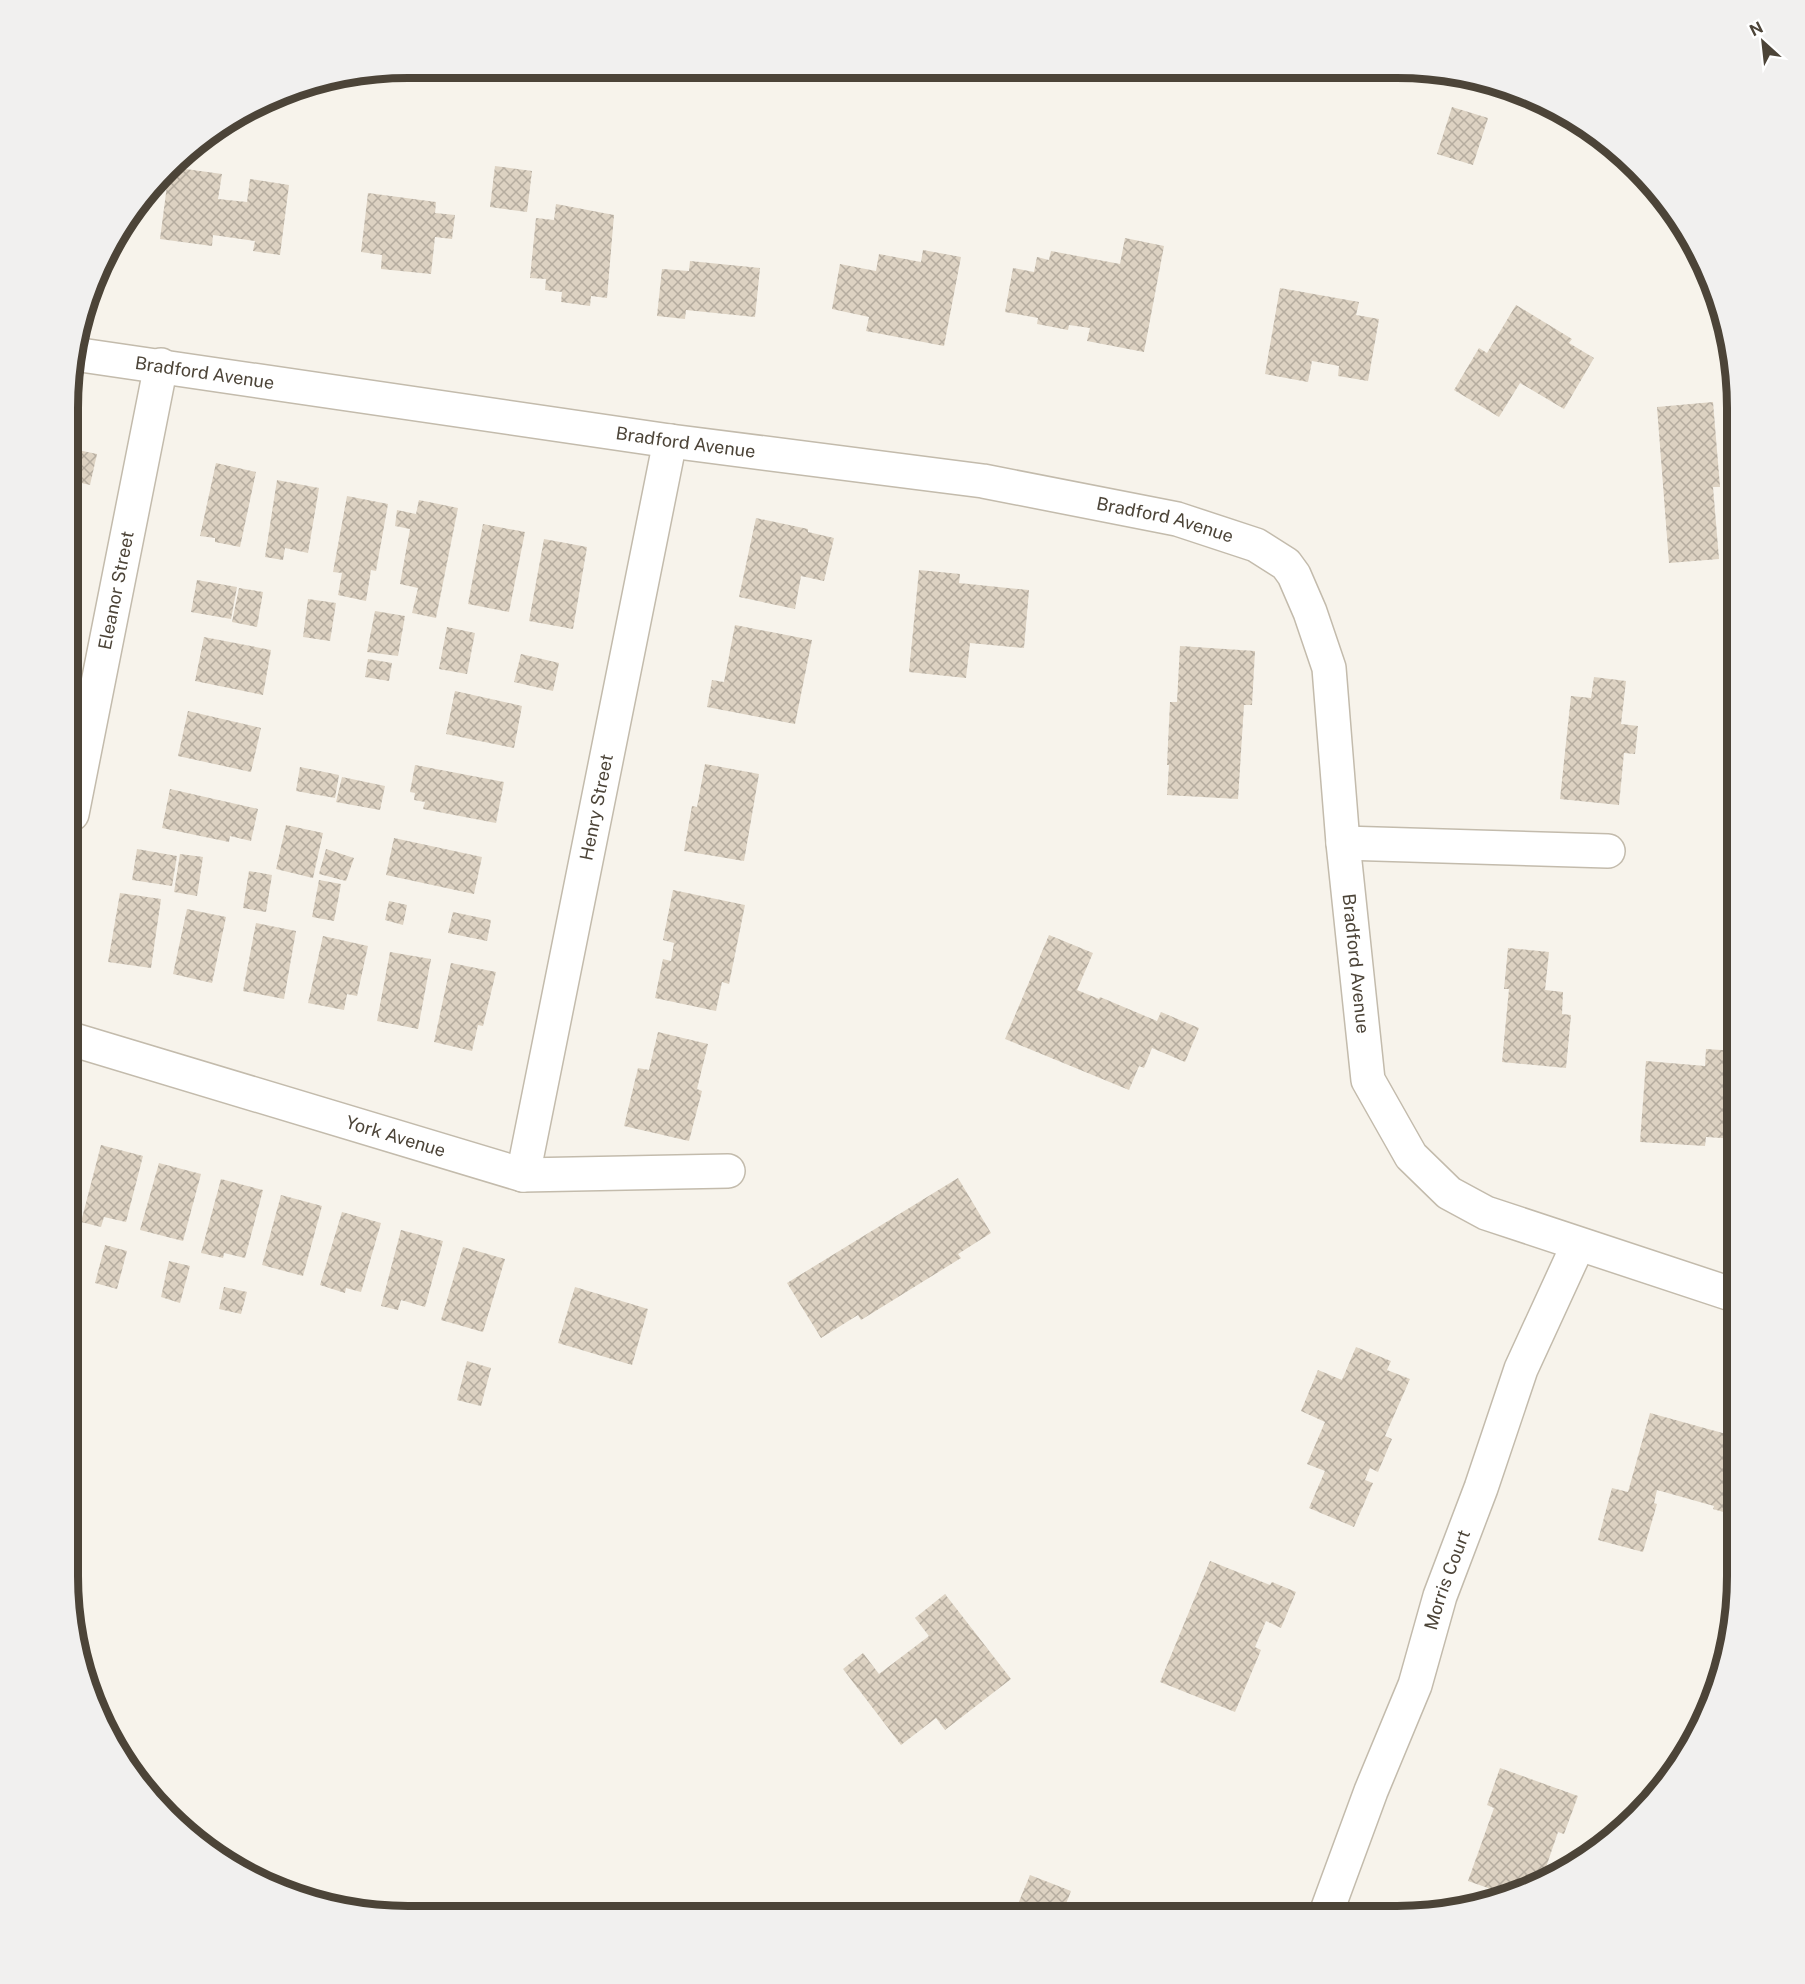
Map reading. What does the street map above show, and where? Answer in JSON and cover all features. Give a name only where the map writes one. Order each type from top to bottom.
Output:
[{"type":"street","name":"Bradford Avenue","points":[[82,355],[670,441],[983,481],[1177,519],[1256,545],[1286,564],[1294,575],[1310,612],[1329,668],[1343,843],[1368,1080],[1411,1156],[1449,1193],[1486,1214],[1727,1293]]},
{"type":"street","name":"Eleanor Street","points":[[78,784],[161,365]]},
{"type":"street","name":"Henry Street","points":[[523,1175],[670,441]]},
{"type":"street","points":[[1343,843],[1608,851]]},
{"type":"street","name":"York Avenue","points":[[78,1041],[523,1175],[728,1171]]},
{"type":"street","name":"Morris Court","points":[[1329,1906],[1371,1791],[1414,1685],[1440,1596],[1481,1488],[1521,1369],[1578,1245]]},
{"type":"building","points":[[1452,107],[1488,118],[1473,165],[1437,154]]},
{"type":"building","points":[[495,166],[532,171],[527,212],[490,207]]},
{"type":"building","points":[[182,168],[222,174],[218,199],[247,202],[250,179],[289,185],[280,255],[253,251],[255,241],[213,235],[212,246],[160,239],[167,183]]},
{"type":"building","points":[[368,193],[436,202],[435,213],[455,215],[452,239],[435,237],[431,274],[381,269],[382,255],[361,252]]},
{"type":"building","points":[[556,204],[614,215],[607,298],[591,296],[590,306],[561,302],[562,292],[545,290],[546,279],[530,278],[536,218],[554,220]]},
{"type":"building","points":[[1125,238],[1164,246],[1144,352],[1087,341],[1090,328],[1069,325],[1068,330],[1037,324],[1038,318],[1005,312],[1013,268],[1034,272],[1037,257],[1049,260],[1051,251],[1120,264]]},
{"type":"building","points":[[923,250],[961,257],[944,346],[866,331],[869,317],[832,309],[840,264],[876,271],[879,254],[921,262]]},
{"type":"building","points":[[690,261],[760,268],[755,317],[686,310],[685,319],[657,316],[662,269],[689,271]]},
{"type":"building","points":[[1280,288],[1359,302],[1356,315],[1379,319],[1368,381],[1338,376],[1339,366],[1312,361],[1308,382],[1265,374]]},
{"type":"building","points":[[1516,305],[1572,339],[1569,343],[1594,358],[1564,409],[1520,383],[1499,417],[1454,390],[1479,348],[1487,353]]},
{"type":"building","points":[[1713,402],[1720,487],[1713,487],[1719,559],[1669,563],[1657,407]]},
{"type":"building","points":[[78,450],[97,454],[90,485],[78,482]]},
{"type":"building","points":[[216,463],[256,472],[240,547],[215,542],[215,538],[200,536]]},
{"type":"building","points":[[277,480],[319,488],[308,553],[285,548],[283,560],[265,557]]},
{"type":"building","points":[[347,496],[388,504],[376,571],[371,570],[366,601],[338,595],[342,573],[333,572]]},
{"type":"building","points":[[419,500],[458,508],[436,618],[412,613],[418,588],[400,584],[410,529],[395,526],[397,510],[416,514]]},
{"type":"building","points":[[756,518],[808,529],[808,532],[834,538],[824,581],[801,576],[795,609],[739,597]]},
{"type":"building","points":[[483,524],[525,532],[509,612],[468,604]]},
{"type":"building","points":[[544,539],[587,547],[573,629],[529,621]]},
{"type":"building","points":[[919,570],[960,574],[959,583],[1029,590],[1024,648],[970,643],[966,678],[909,672]]},
{"type":"building","points":[[197,580],[237,587],[231,619],[191,612]]},
{"type":"building","points":[[239,588],[263,592],[257,627],[232,622]]},
{"type":"building","points":[[308,599],[336,603],[330,641],[303,637]]},
{"type":"building","points":[[375,611],[405,616],[398,656],[367,652]]},
{"type":"building","points":[[735,625],[812,640],[795,724],[707,707],[712,680],[724,682]]},
{"type":"building","points":[[447,627],[475,633],[467,674],[439,669]]},
{"type":"building","points":[[204,637],[271,650],[263,695],[195,681]]},
{"type":"building","points":[[1180,646],[1255,651],[1252,705],[1244,705],[1238,799],[1167,795],[1170,702],[1177,702]]},
{"type":"building","points":[[521,654],[559,663],[553,691],[514,682]]},
{"type":"building","points":[[368,659],[392,663],[389,681],[365,677]]},
{"type":"building","points":[[1594,677],[1626,681],[1621,724],[1638,726],[1635,754],[1624,753],[1619,805],[1560,799],[1571,696],[1591,698]]},
{"type":"building","points":[[455,691],[522,706],[514,748],[446,734]]},
{"type":"building","points":[[188,711],[261,728],[251,772],[178,756]]},
{"type":"building","points":[[705,764],[759,774],[744,861],[684,851],[692,806],[697,807]]},
{"type":"building","points":[[415,765],[504,782],[496,823],[423,809],[425,802],[414,800],[415,793],[410,792]]},
{"type":"building","points":[[300,767],[339,775],[335,798],[296,791]]},
{"type":"building","points":[[342,777],[385,786],[380,810],[336,802]]},
{"type":"building","points":[[170,789],[258,809],[251,841],[230,836],[229,842],[162,828]]},
{"type":"building","points":[[286,825],[323,833],[313,878],[276,869]]},
{"type":"building","points":[[394,838],[482,857],[474,894],[386,875]]},
{"type":"building","points":[[137,849],[177,856],[172,886],[132,880]]},
{"type":"building","points":[[326,849],[354,858],[346,881],[319,874]]},
{"type":"building","points":[[180,854],[203,857],[197,896],[174,892]]},
{"type":"building","points":[[249,871],[272,875],[266,912],[243,908]]},
{"type":"building","points":[[319,880],[341,884],[334,921],[312,917]]},
{"type":"building","points":[[673,890],[745,905],[729,984],[722,982],[716,1011],[655,998],[663,959],[671,961],[674,943],[663,940]]},
{"type":"building","points":[[120,893],[161,899],[151,968],[108,962]]},
{"type":"building","points":[[389,901],[407,905],[403,925],[385,920]]},
{"type":"building","points":[[187,909],[226,917],[212,983],[173,974]]},
{"type":"building","points":[[453,912],[491,920],[487,941],[448,933]]},
{"type":"building","points":[[256,923],[296,931],[284,999],[243,991]]},
{"type":"building","points":[[1049,935],[1093,953],[1077,990],[1157,1021],[1161,1012],[1199,1028],[1185,1062],[1152,1048],[1144,1068],[1139,1066],[1129,1090],[1005,1039]]},
{"type":"building","points":[[323,936],[368,946],[357,996],[347,994],[344,1010],[308,1003]]},
{"type":"building","points":[[1508,948],[1549,952],[1545,990],[1563,992],[1562,1014],[1571,1015],[1566,1068],[1502,1062],[1509,989],[1504,989]]},
{"type":"building","points":[[390,952],[431,959],[418,1029],[377,1021]]},
{"type":"building","points":[[451,963],[496,972],[483,1026],[478,1025],[472,1051],[434,1042]]},
{"type":"building","points":[[658,1032],[708,1044],[697,1089],[702,1091],[689,1141],[624,1126],[638,1068],[649,1070]]},
{"type":"building","points":[[1706,1049],[1727,1050],[1727,1138],[1706,1137],[1705,1146],[1640,1142],[1646,1061],[1705,1066]]},
{"type":"building","points":[[78,1138],[82,1139],[78,1155]]},
{"type":"building","points":[[101,1145],[143,1156],[126,1222],[104,1217],[101,1227],[81,1222]]},
{"type":"building","points":[[159,1163],[201,1174],[183,1241],[140,1230]]},
{"type":"building","points":[[958,1178],[991,1233],[958,1254],[961,1258],[861,1320],[858,1315],[821,1338],[787,1283]]},
{"type":"building","points":[[221,1179],[263,1190],[245,1258],[224,1253],[223,1258],[201,1253]]},
{"type":"building","points":[[281,1195],[322,1206],[303,1276],[262,1265]]},
{"type":"building","points":[[342,1212],[381,1223],[361,1292],[346,1288],[345,1293],[320,1285]]},
{"type":"building","points":[[401,1230],[443,1241],[425,1307],[401,1300],[398,1310],[381,1306]]},
{"type":"building","points":[[105,1245],[127,1251],[117,1289],[95,1283]]},
{"type":"building","points":[[463,1247],[505,1259],[483,1332],[441,1320]]},
{"type":"building","points":[[169,1261],[190,1266],[180,1303],[161,1297]]},
{"type":"building","points":[[224,1287],[247,1292],[241,1314],[219,1309]]},
{"type":"building","points":[[575,1287],[648,1309],[632,1365],[558,1343]]},
{"type":"building","points":[[1356,1347],[1391,1361],[1387,1370],[1410,1379],[1385,1436],[1392,1439],[1378,1472],[1370,1468],[1365,1480],[1373,1483],[1354,1527],[1309,1508],[1325,1471],[1307,1464],[1325,1422],[1301,1411],[1318,1370],[1342,1380]]},
{"type":"building","points":[[467,1361],[491,1368],[481,1406],[457,1400]]},
{"type":"building","points":[[1650,1413],[1727,1434],[1727,1513],[1713,1509],[1714,1506],[1657,1490],[1654,1503],[1657,1504],[1643,1552],[1598,1540],[1612,1488],[1628,1492]]},
{"type":"building","points":[[1210,1561],[1270,1585],[1272,1582],[1296,1592],[1281,1628],[1266,1621],[1255,1647],[1261,1650],[1235,1712],[1160,1682]]},
{"type":"building","points":[[945,1594],[1011,1679],[945,1730],[936,1718],[901,1745],[843,1669],[863,1653],[879,1674],[929,1636],[915,1618]]},
{"type":"building","points":[[1500,1768],[1578,1796],[1564,1834],[1558,1832],[1545,1871],[1496,1891],[1468,1881],[1494,1808],[1487,1805]]},
{"type":"building","points":[[1030,1875],[1071,1891],[1065,1906],[1017,1906]]}]
